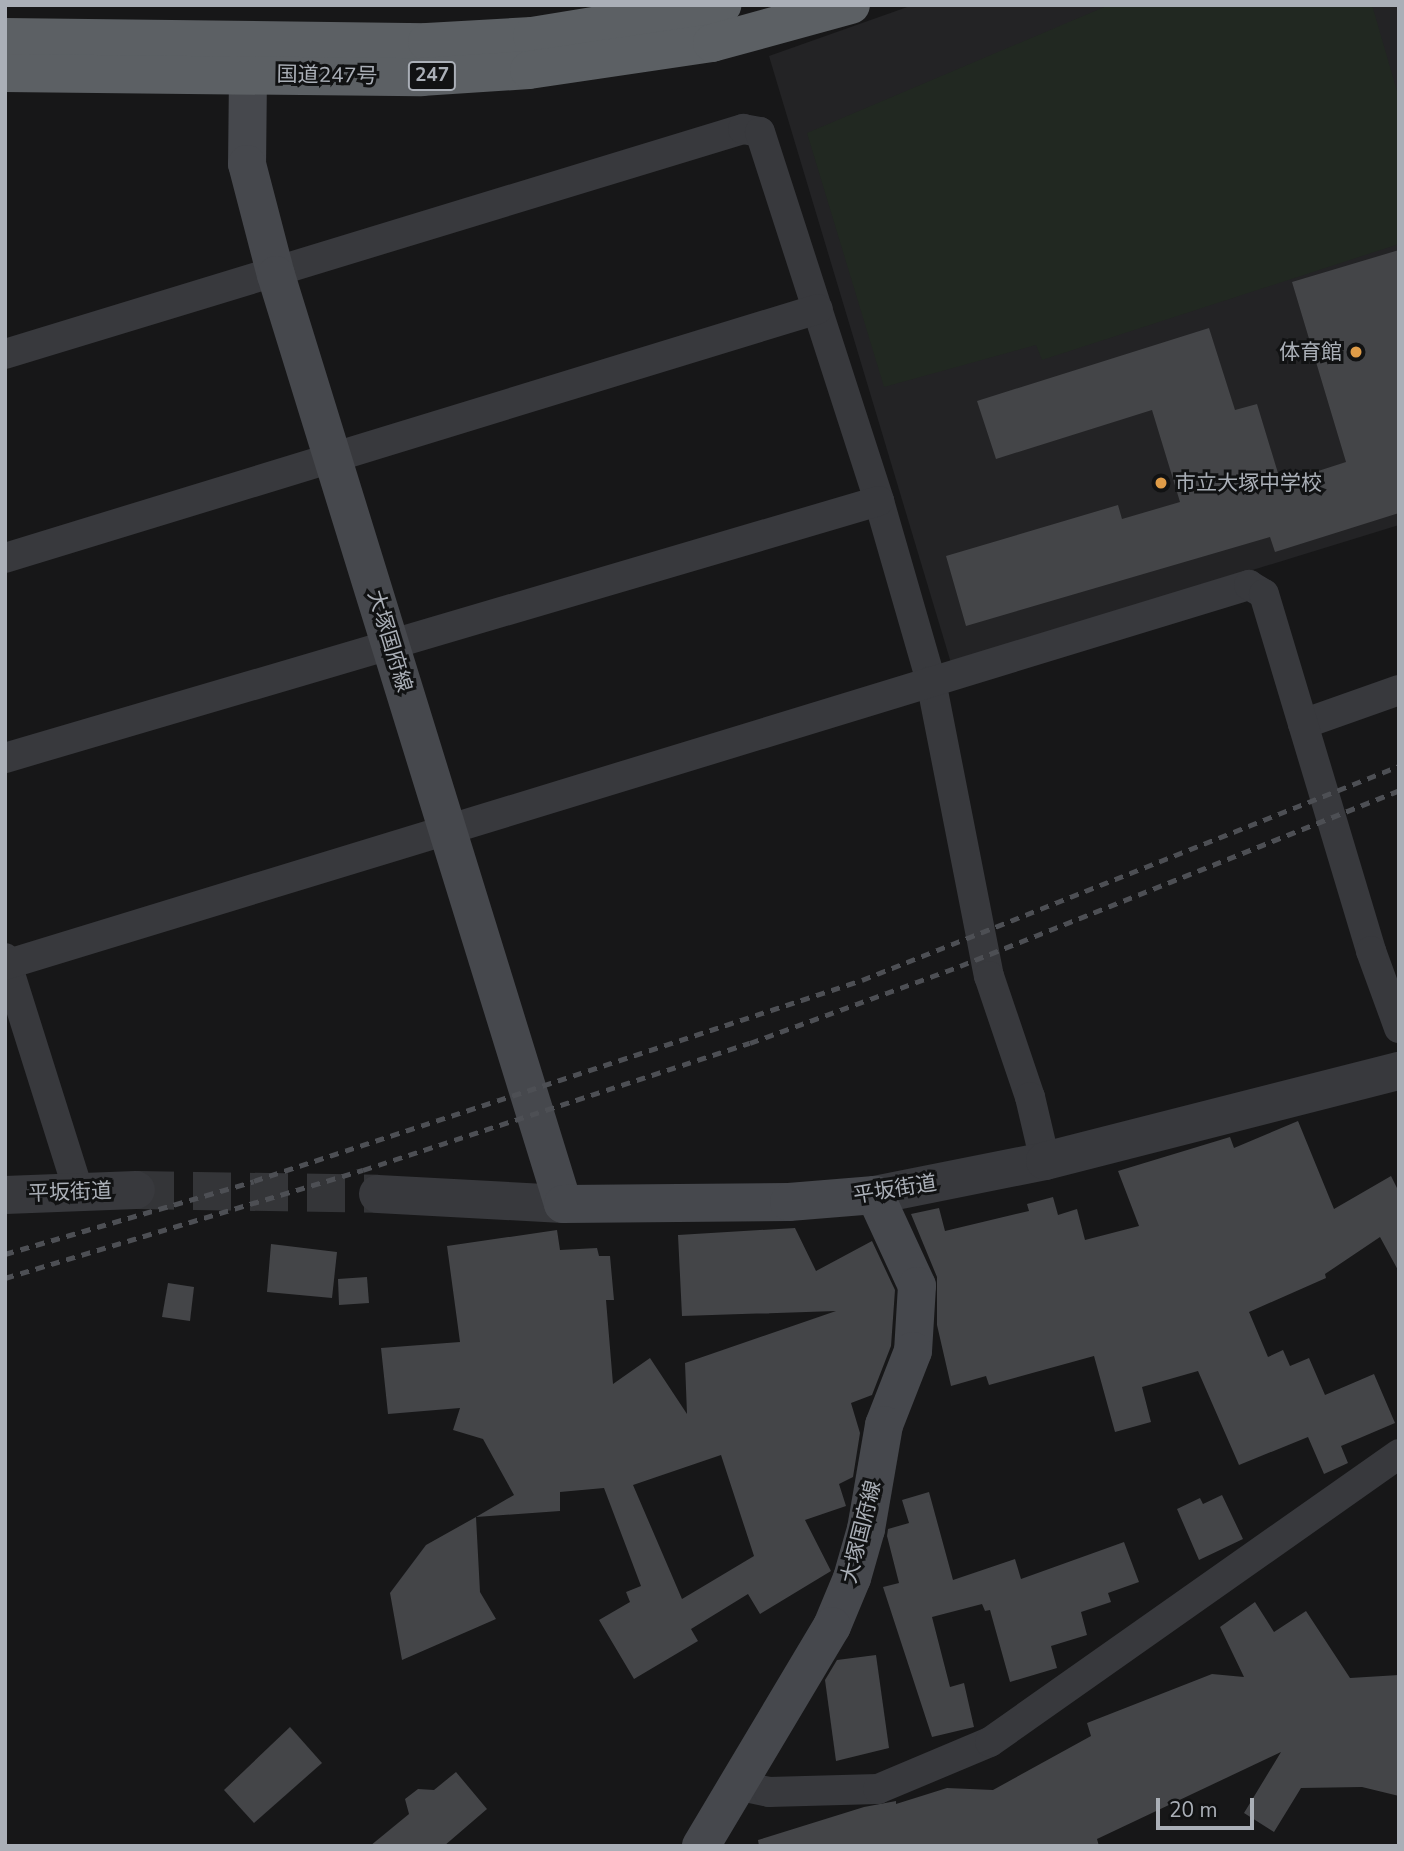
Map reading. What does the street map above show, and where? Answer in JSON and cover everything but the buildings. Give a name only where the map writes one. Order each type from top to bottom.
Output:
[{"type":"highway","name":"国道247号","points":[[5,37],[427,42],[532,36],[722,5]]},
{"type":"highway","name":"国道247号","points":[[5,73],[421,77],[529,70],[712,43],[851,5]]},
{"type":"main road","name":"大塚国府線","points":[[248,74],[247,164],[276,275],[564,1204]]},
{"type":"main road","name":"大塚国府線","points":[[701,1846],[716,1816],[741,1786],[832,1626],[852,1578],[866,1529],[884,1425],[913,1351],[917,1286],[875,1195]]},
{"type":"main road","name":"平坂街道","points":[[564,1204],[789,1202],[875,1195]]},
{"type":"street","points":[[5,354],[276,275],[743,129],[760,132],[770,154],[879,502],[931,681],[989,976],[1030,1097],[1045,1161]]},
{"type":"street","points":[[5,558],[818,309]]},
{"type":"street","points":[[5,758],[879,502]]},
{"type":"street","points":[[79,1192],[6,962],[450,831],[1249,585],[1264,594],[1370,951],[1399,1028]]},
{"type":"street","points":[[1303,724],[1399,690]]},
{"type":"street","name":"平坂街道","points":[[875,1195],[1045,1161],[1399,1072]]},
{"type":"street","name":"平坂街道","points":[[5,1195],[136,1190]]},
{"type":"street","name":"平坂街道","points":[[378,1194],[564,1204]]},
{"type":"street","points":[[741,1786],[769,1792],[878,1789],[990,1742],[1399,1454]]},
{"type":"shaded area","points":[[913,5],[1399,5],[1399,525],[951,663],[769,56]]},
{"type":"shaded area","points":[[1109,5],[1372,5],[1399,98],[1399,244],[1042,360],[1036,345],[884,387],[807,133]]},
{"type":"tunnel","points":[[136,1190],[378,1194]]},
{"type":"railway","points":[[5,1254],[254,1181],[862,980],[1399,766]]},
{"type":"railway","points":[[5,1278],[363,1170],[750,1043],[960,966],[1399,790]]},
{"type":"place","name":"体育館","points":[[1356,352]]},
{"type":"place","name":"市立大塚中学校","points":[[1161,483]]}]
